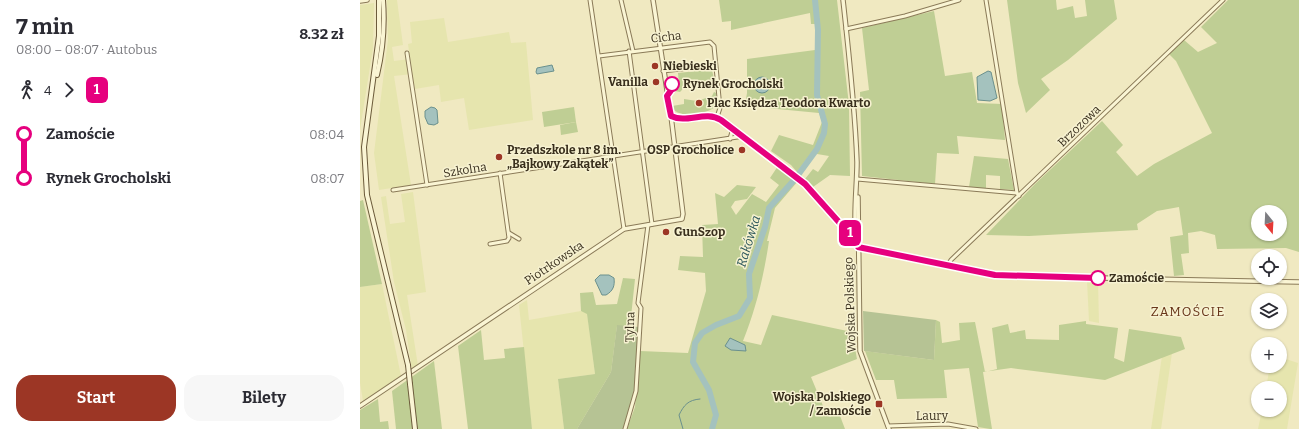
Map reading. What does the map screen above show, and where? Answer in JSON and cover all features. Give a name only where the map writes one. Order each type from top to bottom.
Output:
[{"type":"main road","points":[[378,0],[379,36],[364,147],[367,195],[408,365],[415,429]]},
{"type":"main road","points":[[372,93],[382,51],[383,0]]},
{"type":"street","points":[[360,2],[367,0]]},
{"type":"street","points":[[590,0],[624,229]]},
{"type":"street","points":[[621,0],[631,51],[652,224]]},
{"type":"street","points":[[653,0],[671,116],[681,118],[708,115],[717,117],[733,128],[799,179],[848,230],[858,247]]},
{"type":"street","points":[[843,0],[853,95],[857,179],[855,228],[858,247]]},
{"type":"street","points":[[846,29],[905,16],[960,0]]},
{"type":"street","points":[[857,179],[1018,194],[986,0]]},
{"type":"street","name":"Brzozowa","points":[[948,266],[951,260],[1018,194],[1223,0]]},
{"type":"street","name":"Cicha","points":[[599,56],[660,47],[710,42],[714,46],[715,65]]},
{"type":"street","points":[[407,54],[427,185]]},
{"type":"street","points":[[663,71],[715,65],[720,108],[717,117]]},
{"type":"street","name":"Piotrkowska","points":[[360,406],[624,229],[680,221],[683,217],[671,116]]},
{"type":"street","points":[[730,139],[733,128]]},
{"type":"street","name":"Szkolna","points":[[393,190],[674,148],[744,136]]},
{"type":"street","points":[[490,244],[507,241],[509,233],[500,173]]},
{"type":"street","points":[[857,188],[860,218],[858,247]]},
{"type":"street","name":"Tylna","points":[[625,429],[636,390],[641,308],[638,303],[648,225]]},
{"type":"street","points":[[848,230],[852,231],[855,228]]},
{"type":"street","points":[[509,233],[519,239]]},
{"type":"street","points":[[858,247],[948,266],[1007,276],[1299,282]]},
{"type":"street","name":"Wojska Polskiego","points":[[858,247],[860,351],[888,428]]},
{"type":"street","name":"Laury","points":[[888,428],[948,424],[976,429]]},
{"type":"green space","points":[[387,0],[397,0],[403,45],[392,47],[394,61],[410,59],[408,44],[412,43],[410,22],[444,18],[448,42],[509,32],[511,43],[526,42],[533,120],[469,130],[464,98],[441,102],[439,85],[415,89],[412,74],[394,76],[411,185],[379,190],[374,153],[388,40]]},
{"type":"green space","points":[[719,0],[837,0],[849,105],[850,176],[830,175],[813,187],[805,179],[813,169],[818,172],[829,156],[811,153],[797,172],[791,165],[771,151],[779,135],[813,145],[822,122],[819,113],[745,106],[747,93],[747,59],[815,50],[815,24],[811,24],[810,13],[731,30],[731,21],[722,22]]},
{"type":"green space","points":[[1007,0],[1056,0],[1057,10],[1073,6],[1075,18],[1087,16],[1085,0],[1114,0],[1117,19],[1068,60],[1041,79],[1050,90],[1026,113],[1018,83]]},
{"type":"green space","points":[[1228,0],[1299,0],[1299,252],[1286,248],[1217,249],[1215,235],[1201,231],[1188,233],[1189,253],[1181,254],[1184,275],[1174,276],[1170,237],[1183,235],[1179,207],[1157,211],[1137,224],[1138,230],[1029,236],[986,235],[1035,184],[1102,121],[1123,145],[1116,152],[1137,176],[1154,164],[1212,133],[1176,61],[1169,54],[1184,40],[1198,52],[1217,43],[1201,27]]},
{"type":"green space","points":[[374,3],[373,48],[360,130],[360,5]]},
{"type":"green space","points":[[934,11],[945,76],[972,72],[977,103],[1002,104],[1005,140],[957,136],[959,154],[937,153],[935,184],[862,176],[860,92],[869,90],[862,28]]},
{"type":"green space","points":[[712,70],[715,84],[710,81],[692,83],[687,84],[680,92],[675,91],[679,84],[678,73]]},
{"type":"green space","points":[[714,92],[716,93],[716,106],[707,111],[685,114],[674,110],[672,106],[684,104],[684,99],[697,101],[712,96]]},
{"type":"green space","points":[[574,107],[576,122],[544,127],[542,112]]},
{"type":"green space","points":[[576,122],[578,132],[561,135],[560,125]]},
{"type":"green space","points":[[974,156],[1008,159],[1014,190],[1000,189],[1000,176],[986,175],[986,190],[969,187]]},
{"type":"green space","points":[[778,166],[798,181],[775,208],[767,241],[769,241],[759,292],[743,341],[761,345],[772,315],[852,332],[857,359],[811,377],[826,413],[837,408],[845,429],[627,429],[635,407],[640,351],[688,353],[706,291],[705,273],[678,270],[680,256],[703,257],[702,225],[718,224],[715,193],[724,197],[737,185],[756,187],[747,199],[735,201],[731,207],[736,215],[752,194],[766,202],[779,185],[770,178]]},
{"type":"green space","points":[[413,192],[426,292],[407,295],[418,366],[412,370],[406,330],[394,282],[381,197],[386,196],[390,224],[405,222],[401,194]]},
{"type":"green space","points":[[363,200],[382,284],[360,287],[360,201]]},
{"type":"green space","points":[[623,278],[635,279],[630,326],[617,326],[611,372],[577,429],[564,429],[558,379],[595,374],[587,314],[581,311],[580,293],[593,292],[596,305],[617,304]]},
{"type":"green space","points":[[1087,281],[1098,281],[1099,323],[1089,321]]},
{"type":"green space","points":[[382,284],[401,376],[363,401],[360,383],[360,287]]},
{"type":"green space","points":[[527,300],[529,320],[581,311],[587,313],[595,374],[558,379],[564,429],[532,429],[519,305]]},
{"type":"green space","points":[[863,311],[936,320],[934,360],[864,351]]},
{"type":"green space","points":[[936,320],[940,322],[942,343],[960,340],[959,323],[975,322],[985,372],[983,372],[992,429],[978,427],[969,368],[944,370],[947,398],[897,399],[894,380],[876,380],[865,351],[934,360]]},
{"type":"green space","points":[[1086,321],[1086,324],[1118,328],[1114,358],[1124,362],[1129,329],[1181,337],[1185,349],[1105,380],[1011,368],[988,371],[997,369],[992,328],[1008,324],[1010,333],[1025,330],[1026,339],[1059,340],[1059,325]]},
{"type":"green space","points":[[617,325],[639,327],[634,396],[623,429],[577,429],[611,372]]},
{"type":"green space","points":[[481,330],[484,360],[505,358],[504,349],[524,347],[532,429],[468,429],[458,346]]},
{"type":"green space","points":[[1172,353],[1161,429],[1151,429],[1162,356]]},
{"type":"green space","points":[[1287,359],[1298,363],[1287,429],[1258,429],[1261,417],[1287,417],[1287,381],[1267,381],[1269,373],[1287,373]]},
{"type":"green space","points":[[434,361],[442,429],[396,429],[392,391]]},
{"type":"green space","points":[[378,399],[380,422],[388,421],[389,429],[360,429],[360,410]]},
{"type":"water","points":[[552,65],[554,71],[537,74],[537,68]]},
{"type":"water","points":[[988,71],[991,72],[997,98],[990,101],[978,100],[977,77]]},
{"type":"water","points":[[762,77],[768,79],[770,85],[768,91],[762,93],[756,91],[754,85],[756,79]]},
{"type":"water","points":[[431,107],[437,110],[438,123],[434,125],[428,124],[425,117],[425,111]]},
{"type":"water","points":[[600,275],[609,275],[614,278],[613,288],[606,295],[602,295],[595,280]]},
{"type":"water","points":[[730,338],[745,345],[746,351],[731,350],[725,346]]},
{"type":"waterway","name":"Rakówka","points":[[798,175],[817,149],[824,133],[825,124],[817,95],[818,30],[815,0]]},
{"type":"waterway","name":"Rakówka","points":[[712,429],[716,415],[709,390],[693,362],[695,343],[702,333],[716,325],[739,316],[750,298],[749,274],[765,227],[769,208],[795,179]]},
{"type":"waterway","points":[[683,429],[679,415],[681,411],[689,402],[700,399]]},
{"type":"bus line","name":"1","points":[[672,84],[672,89],[667,96],[671,116],[674,118],[708,115],[717,117],[784,166],[805,184],[828,208],[854,239],[858,247],[995,275],[1098,278]]},
{"type":"place","name":"Niebieski","points":[[655,66]]},
{"type":"place","name":"Vanilla","points":[[656,82]]},
{"type":"place","name":"Rynek Grocholski","points":[[672,84]]},
{"type":"place","name":"Plac Księdza Teodora Kwarto","points":[[699,103]]},
{"type":"place","name":"OSP Grocholice","points":[[742,150]]},
{"type":"place","name":"Przedszkole nr 8 im. „Bajkowy Zakątek”","points":[[499,157]]},
{"type":"place","name":"GunSzop","points":[[666,232]]},
{"type":"place","name":"Zamoście","points":[[1098,278]]},
{"type":"place","name":"Wojska Polskiego / Zamoście","points":[[879,404]]},
{"type":"district","name":"ZAMOŚCIE","points":[[1188,311]]}]
